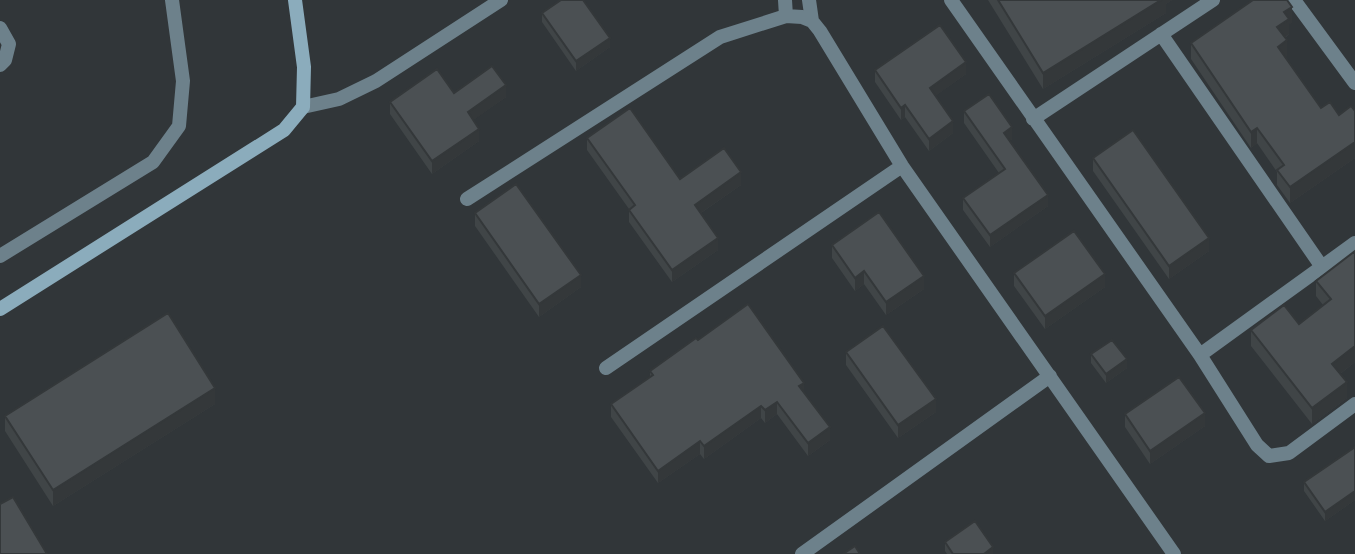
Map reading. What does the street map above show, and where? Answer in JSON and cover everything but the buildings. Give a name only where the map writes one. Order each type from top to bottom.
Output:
[{"type":"street","points":[[0,256],[153,162],[179,126],[183,81],[172,0]]},
{"type":"street","points":[[295,0],[304,67],[303,107]]},
{"type":"street","points":[[0,309],[284,130],[303,107],[339,99],[376,81],[500,0]]},
{"type":"street","points":[[785,0],[786,16]]},
{"type":"street","points":[[809,0],[812,21],[902,166],[1174,554]]},
{"type":"street","points":[[1033,119],[1213,0]]},
{"type":"street","points":[[1294,0],[1355,83]]},
{"type":"street","points":[[952,1],[1200,355],[1256,445],[1269,456],[1289,453],[1355,404]]},
{"type":"street","points":[[467,199],[720,37],[786,16],[812,21]]},
{"type":"street","points":[[0,28],[9,44],[5,60],[0,65]]},
{"type":"street","points":[[1161,34],[1322,267]]},
{"type":"street","points":[[607,368],[902,166]]},
{"type":"street","points":[[1200,355],[1355,243]]},
{"type":"street","points":[[802,554],[1050,376]]}]
